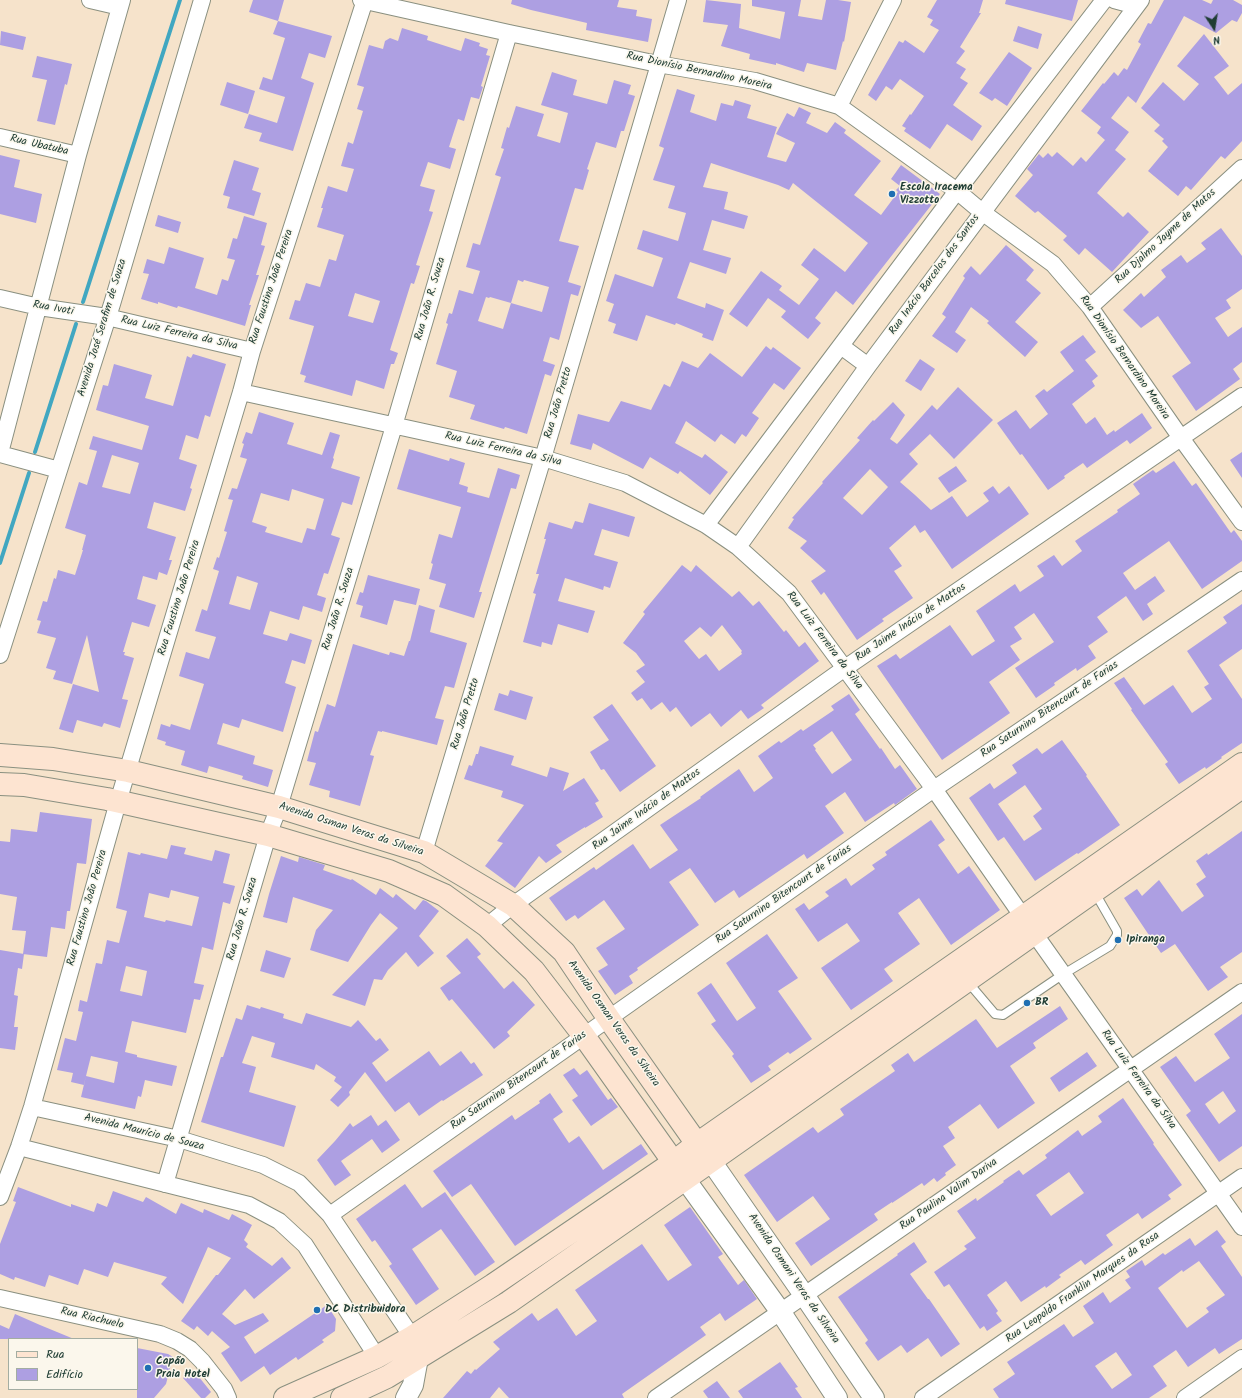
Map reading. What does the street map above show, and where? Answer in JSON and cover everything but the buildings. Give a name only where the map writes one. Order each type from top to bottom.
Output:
[{"type":"main road","name":"Avenida Osman Veras da Silveira","points":[[0,755],[53,759],[128,771],[279,806],[424,852],[513,905],[564,952],[609,1019],[697,1144],[711,1161]]},
{"type":"main road","points":[[342,1398],[387,1377],[509,1302],[679,1171],[697,1144],[1029,925],[1242,764]]},
{"type":"main road","points":[[0,784],[24,785],[118,802],[268,835],[389,871],[444,895],[488,926],[534,971],[584,1036],[679,1171]]},
{"type":"main road","points":[[285,1398],[377,1357],[412,1337],[493,1285],[679,1171],[711,1161],[967,980],[1029,925],[1094,890],[1242,786]]},
{"type":"street","points":[[59,470],[0,453],[78,155],[121,3],[90,0]]},
{"type":"street","name":"Avenida José Serafim de Souza","points":[[0,655],[107,318],[202,0]]},
{"type":"street","name":"Rua Dionísio Bernardino Moreira","points":[[363,0],[509,33],[658,64],[755,81],[838,106],[957,191],[982,212],[1053,264],[1090,307],[1181,438],[1242,522]]},
{"type":"street","name":"Rua Faustino João Pereira","points":[[0,1197],[32,1107],[118,802],[252,351],[363,0]]},
{"type":"street","name":"Rua João Pretto","points":[[424,852],[543,458],[678,0]]},
{"type":"street","points":[[838,106],[893,0]]},
{"type":"street","points":[[706,525],[957,191],[1104,0]]},
{"type":"street","points":[[1114,0],[1139,3]]},
{"type":"street","name":"Rua Inácio Barcelos dos Santos","points":[[738,547],[868,366],[1139,3]]},
{"type":"street","name":"Rua João R. Souza","points":[[165,1184],[268,835],[279,806],[394,426],[509,33]]},
{"type":"street","name":"Rua Ubatuba","points":[[0,137],[78,155]]},
{"type":"street","name":"Rua Djalmo Jayme de Matos","points":[[1090,307],[1242,168]]},
{"type":"street","name":"Rua Ivoti","points":[[0,298],[38,307],[107,318]]},
{"type":"street","name":"Rua Luiz Ferreira da Silva","points":[[107,318],[252,351]]},
{"type":"street","points":[[841,346],[868,366]]},
{"type":"street","name":"Rua Luiz Ferreira da Silva","points":[[241,392],[543,458],[625,483],[706,525],[738,547],[789,593],[845,668],[934,789],[1062,974],[1242,1227]]},
{"type":"street","name":"Rua Jaime Inácio de Mattos","points":[[488,926],[513,905],[845,668],[1242,396]]},
{"type":"street","name":"Rua Saturnino Bitencourt de Farias","points":[[330,1215],[934,789],[1242,580]]},
{"type":"street","name":"Rua Paulina Valim Dariva","points":[[656,1398],[1242,992]]},
{"type":"street","name":"Avenida Maurício de Souza","points":[[32,1107],[179,1139],[263,1165],[300,1183],[330,1215],[412,1337]]},
{"type":"street","points":[[19,1147],[249,1205],[279,1220],[305,1245],[377,1357]]},
{"type":"street","name":"Avenida Osmani Veras da Silveira","points":[[711,1161],[874,1398]]},
{"type":"street","points":[[679,1171],[780,1311],[837,1398]]},
{"type":"street","name":"Rua Leopoldo Franklin Marques da Rosa","points":[[923,1398],[1242,1177]]},
{"type":"street","name":"Rua Riachuelo","points":[[0,1298],[160,1334],[177,1341],[190,1349],[202,1361],[224,1389],[228,1398]]},
{"type":"street","points":[[406,1398],[413,1385],[418,1358],[412,1337]]},
{"type":"street","points":[[1185,1398],[1242,1358]]},
{"type":"lane","points":[[967,980],[995,1014],[1003,1015],[1062,974],[1110,946],[1117,935],[1117,931],[1094,890]]},
{"type":"waterway","points":[[83,302],[180,0]]},
{"type":"waterway","points":[[35,452],[76,324]]},
{"type":"waterway","points":[[0,563],[29,473]]},
{"type":"place","name":"Escola Iracema Vizzotto","points":[[892,194]]},
{"type":"place","name":"Ipiranga","points":[[1118,940]]},
{"type":"place","name":"BR","points":[[1027,1003]]},
{"type":"place","name":"DC Distribuidora","points":[[317,1310]]},
{"type":"place","name":"Capão Praia Hotel","points":[[148,1368]]}]
